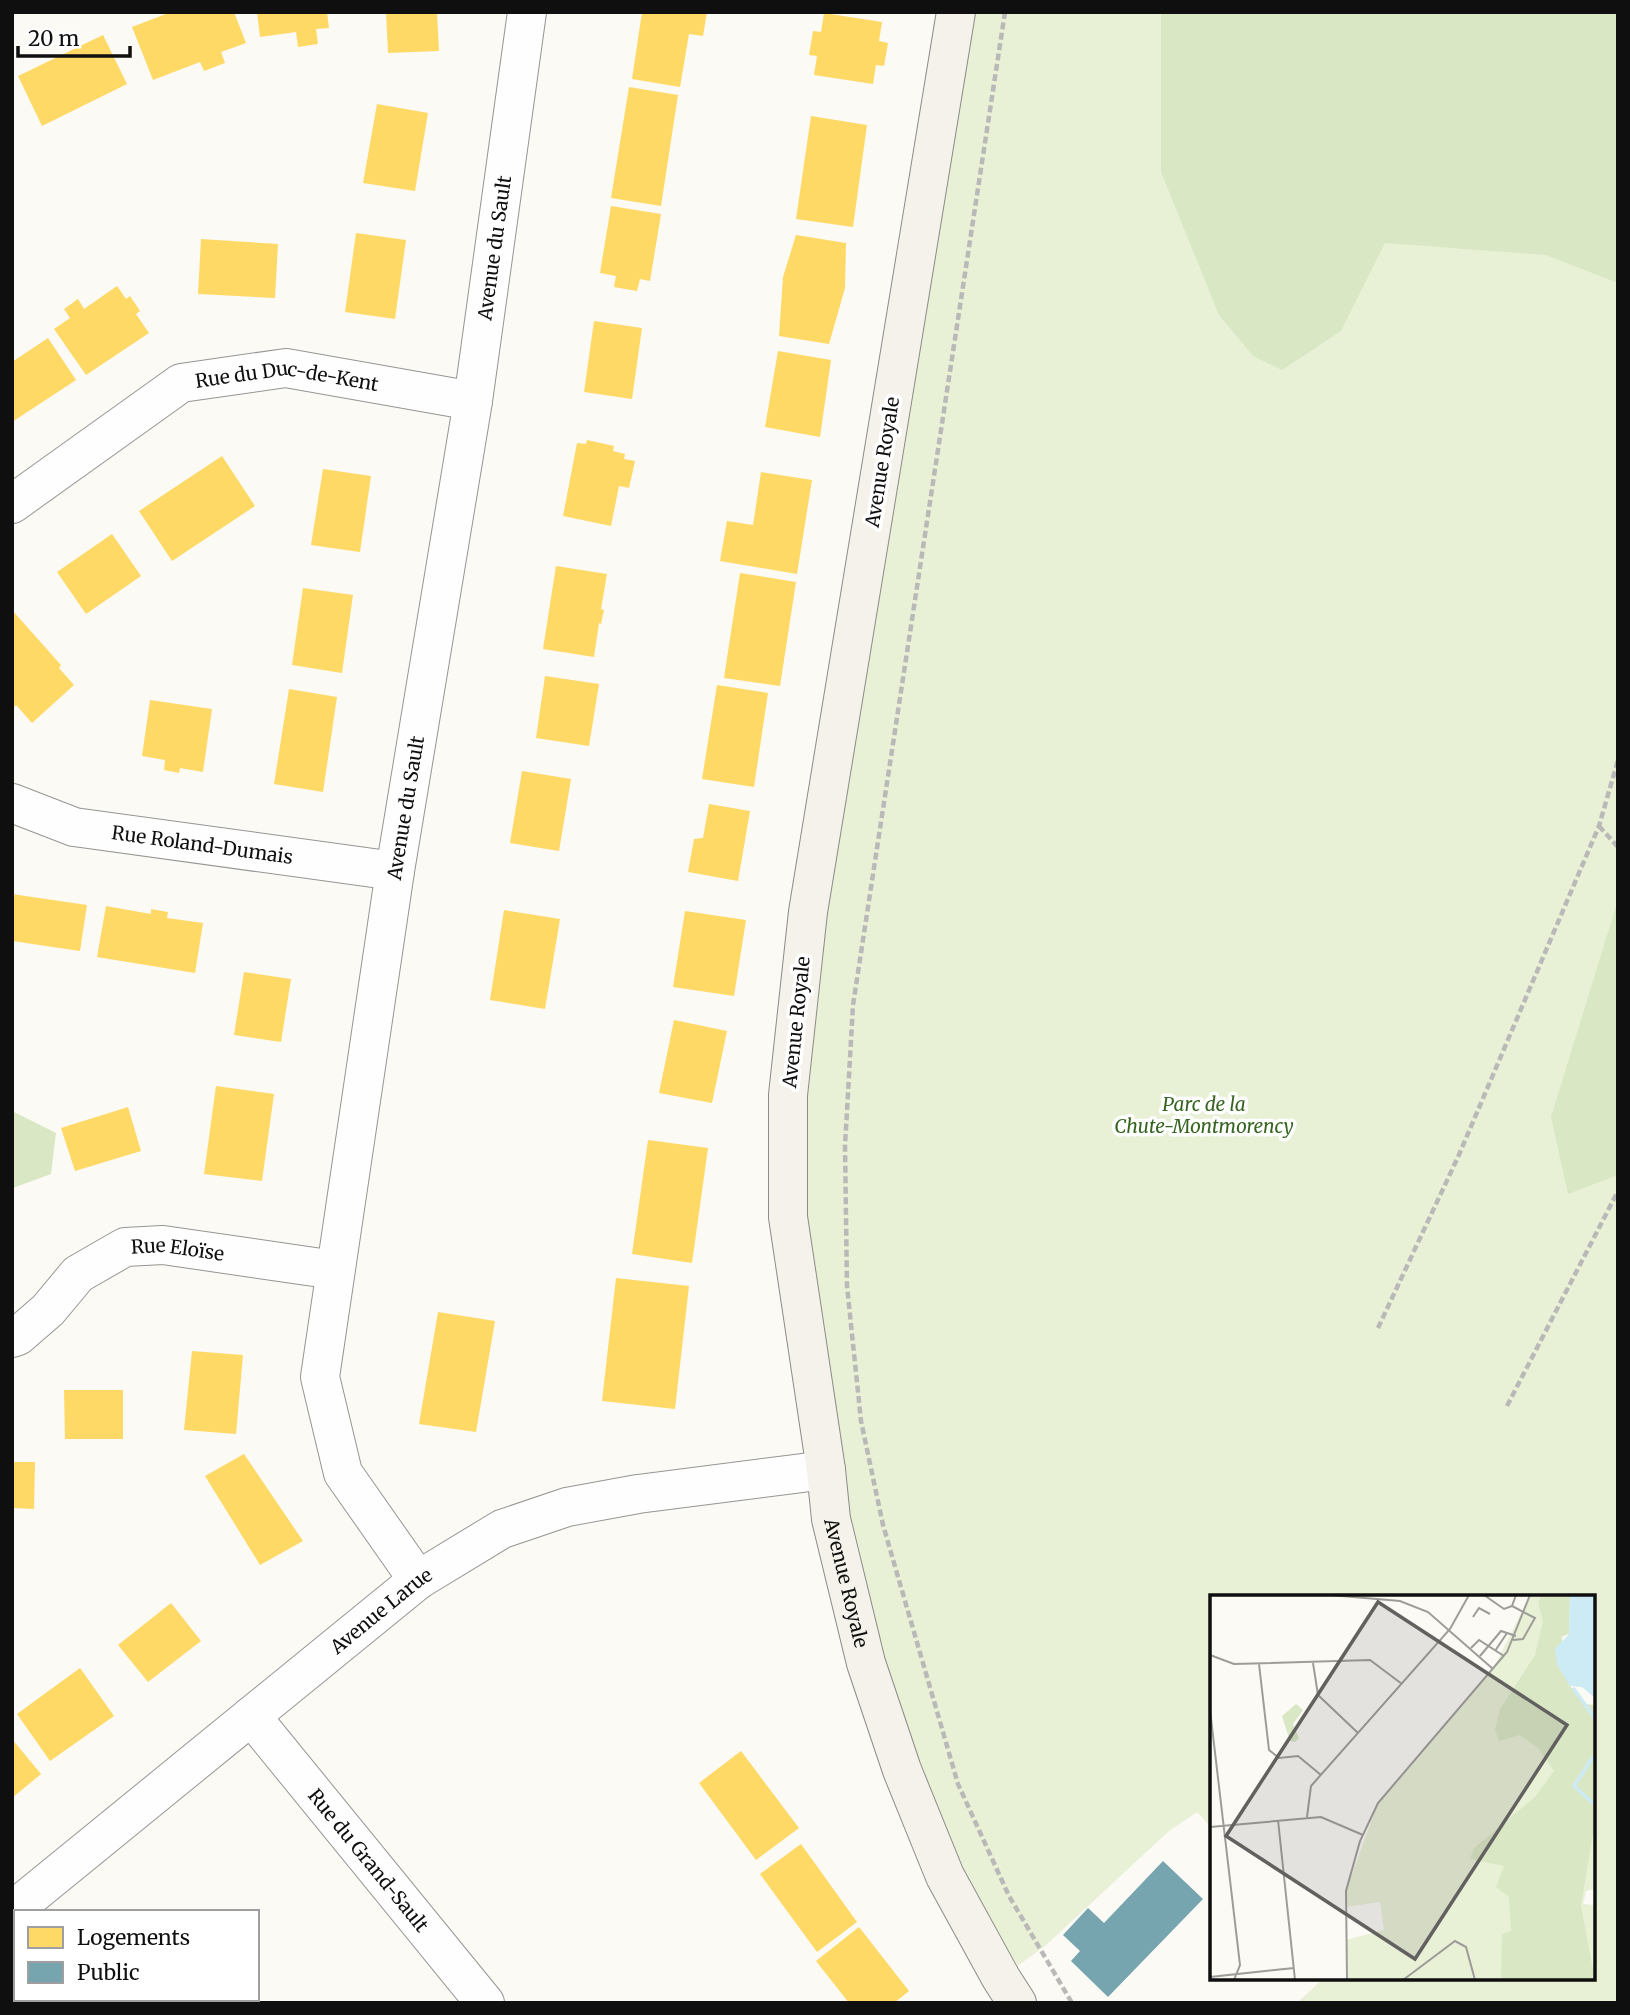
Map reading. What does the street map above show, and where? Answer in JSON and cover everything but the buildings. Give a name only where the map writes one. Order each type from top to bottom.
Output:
[{"type":"main road","name":"Avenue Royale","points":[[956,12],[808,912],[788,1095],[788,1217],[831,1520],[866,1663],[902,1770],[945,1876],[1017,2003]]},
{"type":"street","name":"Avenue du Sault","points":[[418,1580],[342,1474],[320,1377],[395,871],[473,401],[527,12]]},
{"type":"street","name":"Rue du Duc-de-Kent","points":[[12,504],[181,383],[286,368],[473,401]]},
{"type":"street","name":"Rue Roland-Dumais","points":[[12,803],[74,827],[395,871]]},
{"type":"street","name":"Rue Eloïse","points":[[12,1338],[18,1336],[48,1310],[78,1273],[125,1247],[163,1245],[335,1270]]},
{"type":"street","name":"Avenue Larue","points":[[12,1911],[418,1580],[502,1529],[567,1507],[638,1494],[826,1470]]},
{"type":"street","name":"Rue du Grand-Sault","points":[[251,1716],[485,2003]]},
{"type":"path","points":[[1005,12],[853,1005],[845,1146],[847,1286],[860,1421],[880,1512],[958,1784],[1009,1896],[1072,2003]]},
{"type":"path","points":[[1378,1328],[1458,1157],[1599,826],[1618,760]]},
{"type":"path","points":[[1599,826],[1618,847]]},
{"type":"path","points":[[1507,1406],[1618,1191]]},
{"type":"green space","name":"Parc de la Chute-Montmorency","points":[[956,12],[1618,12],[1618,2003],[1297,2003],[1322,1980],[1595,1980],[1595,1595],[1210,1595],[1210,1826],[1197,1812],[1169,1831],[1045,1946],[1001,1978],[866,1663],[788,1095]]},
{"type":"green space","points":[[1161,12],[1618,12],[1618,283],[1546,255],[1385,243],[1341,331],[1282,370],[1253,356],[1219,315],[1161,172]]},
{"type":"green space","points":[[1618,900],[1618,1175],[1568,1194],[1551,1117]]},
{"type":"green space","points":[[12,1111],[56,1133],[51,1174],[13,1188]]}]
